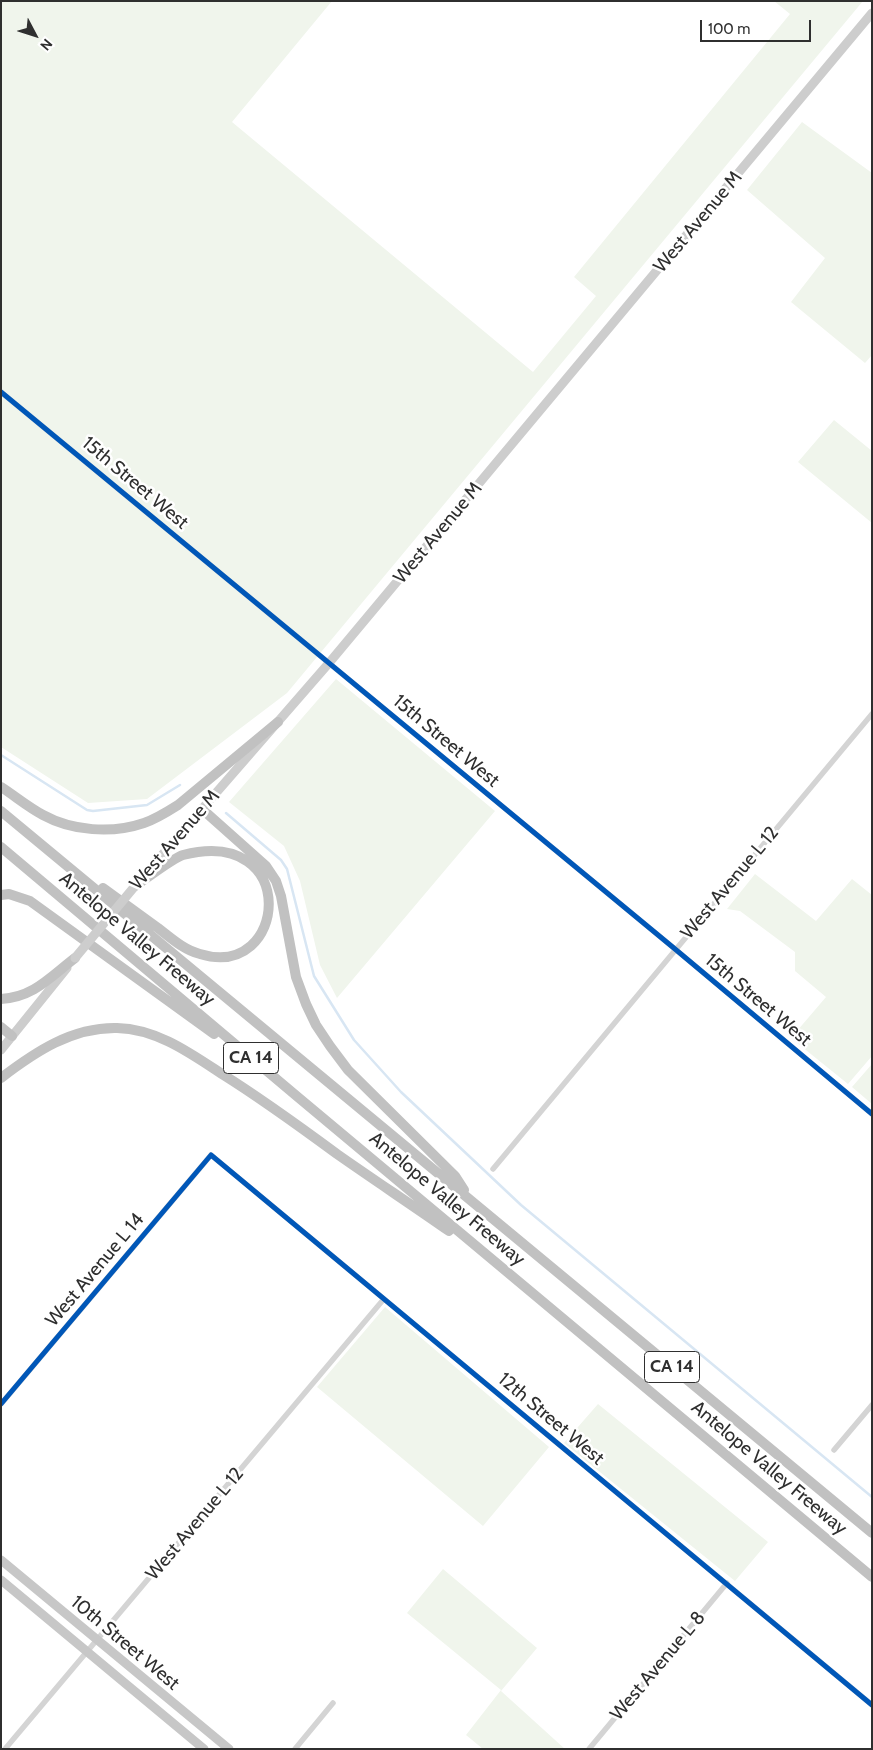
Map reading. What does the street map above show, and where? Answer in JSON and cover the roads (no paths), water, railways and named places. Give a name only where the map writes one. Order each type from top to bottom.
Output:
[{"type":"highway","points":[[1,787],[44,815],[60,822],[91,829],[131,826],[160,816],[178,805],[278,722]]},
{"type":"highway","points":[[202,809],[261,861],[276,881],[281,896],[296,977],[316,1025],[330,1046],[348,1070],[455,1176],[472,1201]]},
{"type":"highway","name":"Antelope Valley Freeway","points":[[1,811],[872,1533]]},
{"type":"highway","points":[[14,822],[182,946],[199,954],[216,958],[236,954],[244,950],[262,932],[269,912],[268,890],[264,879],[256,869],[238,856],[224,852],[182,856],[135,886]]},
{"type":"highway","name":"Antelope Valley Freeway","points":[[1,847],[872,1577]]},
{"type":"highway","points":[[1,895],[8,894],[30,901],[54,917],[280,1082]]},
{"type":"highway","points":[[1,999],[16,998],[31,992],[75,958]]},
{"type":"highway","points":[[1,1027],[12,1036]]},
{"type":"highway","points":[[1,1078],[30,1056],[49,1045],[68,1036],[84,1032],[117,1028],[142,1031],[165,1039],[265,1101],[502,1268]]},
{"type":"main road","name":"West Avenue M","points":[[1,1050],[135,886],[329,663],[872,13]]},
{"type":"main road","name":"10th Street West","points":[[1,1560],[229,1749]]},
{"type":"main road","name":"10th Street West","points":[[1,1581],[88,1651],[204,1749]]},
{"type":"street","name":"15th Street West","points":[[1,392],[872,1114]]},
{"type":"street","name":"West Avenue L 12","points":[[493,1169],[872,714]]},
{"type":"street","name":"12th Street West","points":[[211,1155],[872,1705]]},
{"type":"street","name":"West Avenue L 14","points":[[1,1404],[211,1155]]},
{"type":"street","name":"West Avenue L 12","points":[[5,1749],[383,1300]]},
{"type":"street","points":[[834,1450],[872,1406]]},
{"type":"street","name":"West Avenue L 8","points":[[589,1749],[727,1583]]},
{"type":"street","points":[[294,1749],[333,1703]]},
{"type":"waterway","points":[[1,755],[87,810],[147,805],[180,785]]},
{"type":"waterway","points":[[226,813],[281,860],[287,869],[314,976],[354,1040],[401,1092],[521,1205],[872,1497]]}]
